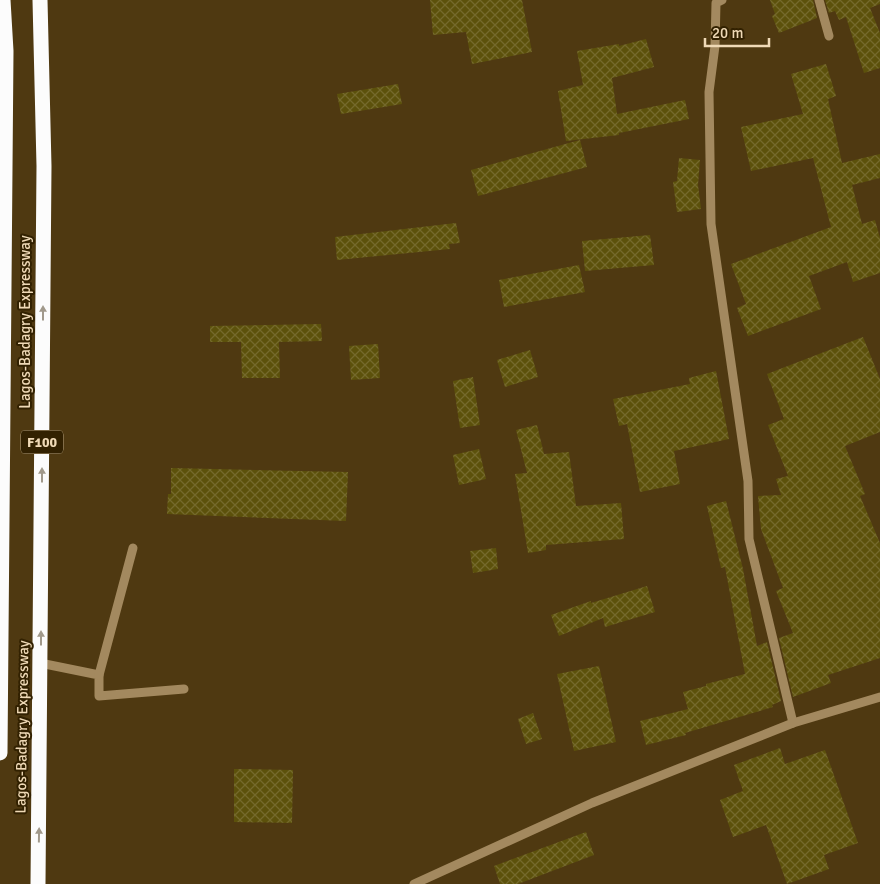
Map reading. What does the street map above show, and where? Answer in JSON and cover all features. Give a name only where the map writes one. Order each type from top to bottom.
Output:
[{"type":"highway","name":"Lagos-Badagry Expressway","points":[[0,753],[3,0]]},
{"type":"highway","name":"Lagos-Badagry Expressway","points":[[38,884],[44,166],[40,0]]},
{"type":"street","points":[[722,0],[716,3],[715,46],[709,92],[711,224],[748,481],[749,539],[793,723]]},
{"type":"street","points":[[819,0],[829,36]]},
{"type":"street","points":[[133,548],[99,675],[100,696],[184,689]]},
{"type":"street","points":[[40,663],[99,675]]},
{"type":"street","points":[[414,884],[592,803],[793,723],[880,697]]},
{"type":"building","points":[[430,0],[522,0],[532,52],[472,64],[466,32],[433,35]]},
{"type":"building","points":[[770,0],[813,0],[817,18],[779,33],[772,16],[775,14]]},
{"type":"building","points":[[825,0],[880,0],[880,4],[870,8],[880,33],[880,68],[864,73],[846,17],[839,20],[835,11],[829,13]]},
{"type":"building","points":[[646,39],[654,67],[612,78],[617,114],[685,100],[689,119],[619,133],[619,135],[566,141],[558,91],[583,85],[577,51],[619,44],[619,46]]},
{"type":"building","points":[[826,64],[836,96],[828,99],[842,163],[880,154],[880,178],[852,185],[862,224],[875,220],[880,238],[880,273],[853,282],[847,262],[809,276],[821,309],[748,336],[737,308],[746,304],[731,264],[831,227],[813,158],[751,171],[741,127],[803,114],[791,74]]},
{"type":"building","points":[[398,84],[402,104],[341,114],[337,94]]},
{"type":"building","points":[[580,140],[587,167],[478,196],[471,170]]},
{"type":"building","points":[[679,158],[700,160],[698,185],[701,209],[677,212],[673,182],[677,181]]},
{"type":"building","points":[[456,223],[460,243],[449,244],[450,249],[337,260],[335,237]]},
{"type":"building","points":[[650,235],[654,265],[585,271],[582,241]]},
{"type":"building","points":[[579,265],[585,292],[504,307],[499,280]]},
{"type":"building","points":[[321,324],[322,341],[279,342],[280,378],[242,378],[241,342],[210,342],[210,326]]},
{"type":"building","points":[[863,337],[880,379],[880,432],[845,446],[865,494],[860,496],[880,543],[880,658],[828,675],[831,683],[793,697],[779,638],[793,633],[776,591],[783,588],[761,529],[758,496],[781,495],[776,479],[788,476],[768,425],[784,419],[767,374]]},
{"type":"building","points":[[378,344],[380,378],[351,380],[349,346]]},
{"type":"building","points":[[530,350],[538,377],[505,387],[497,360]]},
{"type":"building","points":[[716,371],[729,439],[674,451],[680,484],[640,492],[627,424],[619,426],[613,399],[690,384],[689,378]]},
{"type":"building","points":[[473,377],[480,425],[460,428],[453,381]]},
{"type":"building","points":[[537,425],[544,454],[569,452],[576,506],[621,503],[624,539],[546,545],[546,550],[528,553],[515,474],[527,473],[516,430]]},
{"type":"building","points":[[479,449],[486,479],[459,485],[453,455]]},
{"type":"building","points":[[171,468],[348,472],[346,521],[167,514],[168,494],[171,494]]},
{"type":"building","points":[[726,501],[743,569],[757,646],[767,642],[781,701],[772,705],[773,707],[685,733],[686,735],[646,745],[640,721],[688,709],[683,692],[745,674],[725,567],[721,568],[707,506]]},
{"type":"building","points":[[496,548],[498,569],[473,573],[470,551]]},
{"type":"building","points":[[647,586],[655,612],[605,627],[603,618],[559,636],[551,615],[591,601],[591,603]]},
{"type":"building","points":[[599,666],[616,742],[574,751],[557,674]]},
{"type":"building","points":[[533,713],[542,739],[526,744],[518,719]]},
{"type":"building","points":[[780,748],[785,764],[825,750],[858,843],[824,855],[829,869],[787,884],[766,825],[733,837],[720,800],[743,791],[734,765]]},
{"type":"building","points":[[234,769],[293,770],[292,823],[234,822]]},
{"type":"building","points":[[586,832],[594,855],[518,884],[500,884],[494,866]]}]
